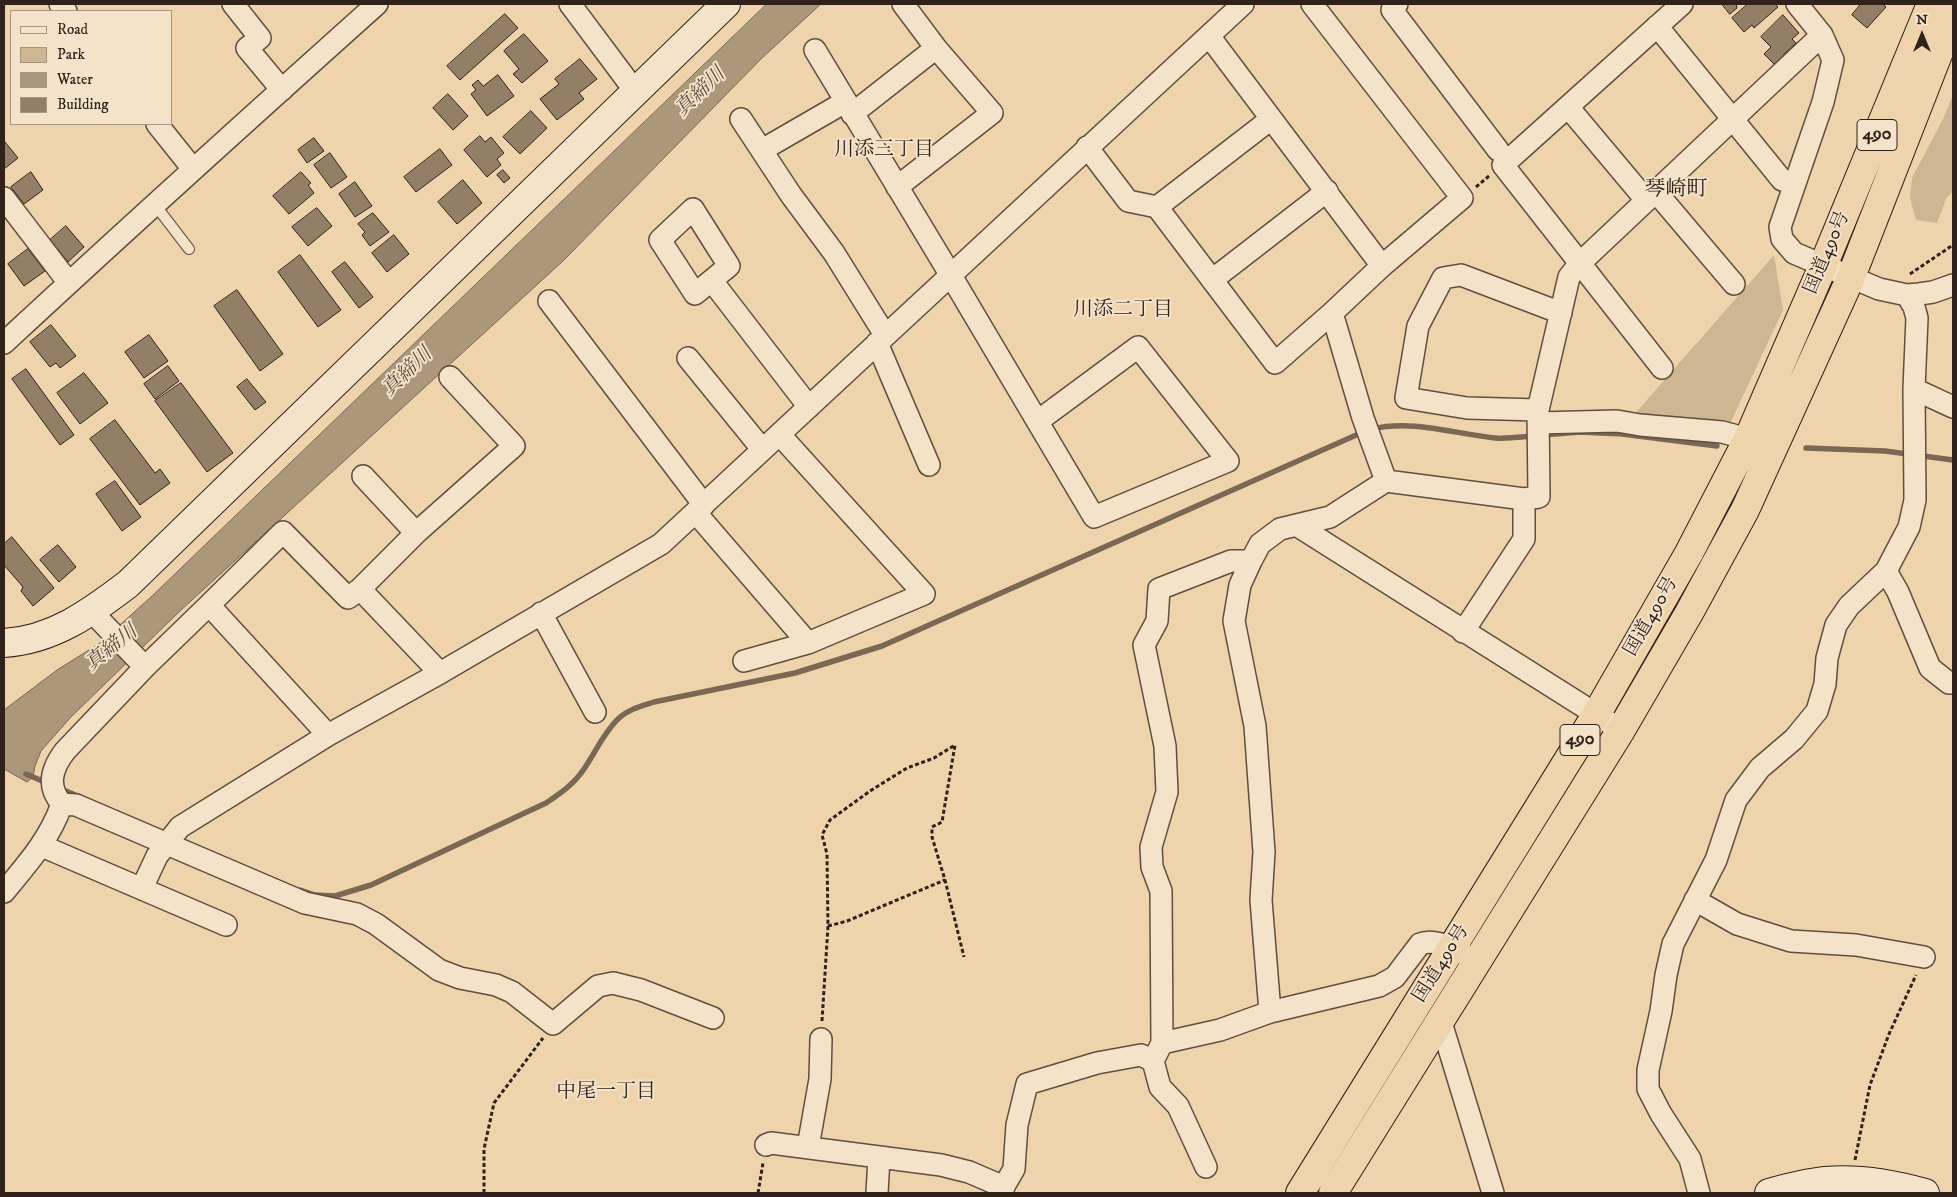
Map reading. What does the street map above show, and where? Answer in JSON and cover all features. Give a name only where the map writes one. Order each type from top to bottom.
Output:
[{"type":"highway","name":"国道490号","points":[[1300,1193],[1596,715],[1689,553],[1748,439],[1823,266],[1931,4]]},
{"type":"highway","name":"国道490号","points":[[1333,1193],[1621,730],[1689,613],[1745,510],[1851,277],[1951,29]]},
{"type":"street","points":[[233,4],[260,38],[247,48],[282,90]]},
{"type":"street","points":[[4,343],[377,4]]},
{"type":"street","points":[[570,4],[635,91]]},
{"type":"street","points":[[898,187],[992,113],[936,48],[902,4]]},
{"type":"street","points":[[142,888],[157,856],[180,827],[328,736],[661,544],[1243,4]]},
{"type":"street","points":[[1087,147],[1128,200],[1157,207],[1275,363],[1382,266],[1462,198],[1312,4]]},
{"type":"street","points":[[1397,4],[1392,10],[1579,264],[1662,368]]},
{"type":"street","points":[[1500,157],[1568,107],[1682,4]]},
{"type":"street","points":[[1797,4],[1822,35],[1834,60],[1823,102],[1780,227],[1782,239],[1794,253],[1879,288],[1907,295],[1917,301],[1932,303],[1953,297]]},
{"type":"street","points":[[4,643],[39,637],[66,626],[99,619],[128,584],[635,91],[717,7]]},
{"type":"street","points":[[1657,26],[1782,180]]},
{"type":"street","points":[[1270,1012],[1260,900],[1264,852],[1255,726],[1234,620],[1240,585],[1260,544],[1280,529],[1298,526],[1330,516],[1386,482],[1524,499],[1540,498],[1538,417],[1569,277],[1579,264],[1822,35]]},
{"type":"street","points":[[1209,36],[1382,266]]},
{"type":"street","points":[[762,150],[849,108],[936,48]]},
{"type":"street","points":[[814,50],[898,187],[1094,517],[1228,462],[1138,348],[1038,421]]},
{"type":"street","points":[[1568,107],[1734,284]]},
{"type":"street","points":[[741,120],[791,195],[834,252],[881,339],[929,464]]},
{"type":"street","points":[[1157,207],[1271,120]]},
{"type":"street","points":[[158,125],[194,169]]},
{"type":"street","points":[[1212,280],[1327,191]]},
{"type":"street","points":[[4,198],[69,283]]},
{"type":"street","points":[[1561,313],[1461,275],[1444,278],[1418,326],[1406,398],[1538,417],[1617,421],[1640,425],[1722,432],[1748,439]]},
{"type":"street","points":[[712,281],[809,407]]},
{"type":"street","points":[[1907,295],[1932,292],[1953,285]]},
{"type":"street","points":[[1700,1193],[1690,1158],[1661,1114],[1648,1089],[1648,1070],[1673,944],[1716,860],[1736,800],[1760,768],[1794,739],[1817,711],[1825,684],[1827,658],[1836,625],[1849,606],[1886,571],[1909,527],[1915,500],[1914,389],[1917,318],[1914,307],[1907,295]]},
{"type":"street","points":[[549,301],[700,509],[808,643]]},
{"type":"street","points":[[1332,313],[1363,418],[1386,482]]},
{"type":"street","points":[[688,358],[762,449]]},
{"type":"street","points":[[4,892],[42,846],[55,824],[55,765],[65,751],[143,665],[209,605],[283,532],[348,598],[360,589],[416,532],[514,446],[450,376]]},
{"type":"street","points":[[1914,389],[1953,407]]},
{"type":"street","points":[[744,661],[808,643],[924,594],[780,435]]},
{"type":"street","points":[[362,476],[416,532]]},
{"type":"street","points":[[1463,632],[1524,539],[1524,499]]},
{"type":"street","points":[[1298,526],[1463,632],[1621,730]]},
{"type":"street","points":[[1206,1167],[1178,1106],[1160,1087],[1157,1052],[1161,891],[1152,867],[1151,847],[1167,792],[1164,746],[1144,645],[1157,620],[1160,589],[1231,561],[1251,561]]},
{"type":"street","points":[[1886,571],[1898,592],[1930,668],[1953,683]]},
{"type":"street","points":[[360,589],[440,673]]},
{"type":"street","points":[[209,605],[328,736]]},
{"type":"street","points":[[541,613],[595,712]]},
{"type":"street","points":[[99,619],[143,665]]},
{"type":"street","points":[[56,792],[76,805],[305,903],[357,914],[376,924],[439,970],[460,978],[496,985],[512,992],[553,1024],[598,986],[614,983],[642,990],[713,1018]]},
{"type":"street","points":[[42,846],[226,925]]},
{"type":"street","points":[[1695,900],[1738,924],[1791,941],[1856,945],[1924,957]]},
{"type":"street","points":[[766,1145],[771,1143],[808,1147],[940,1165],[969,1172],[1002,1190],[1014,1169],[1017,1125],[1027,1084],[1097,1063],[1157,1052],[1270,1012],[1379,986],[1388,982],[1399,972],[1420,944],[1426,942],[1433,942],[1452,948],[1478,960]]},
{"type":"street","points":[[1440,1020],[1493,1193]]},
{"type":"street","points":[[808,1147],[820,1079],[821,1039]]},
{"type":"street","points":[[877,1193],[878,1158]]},
{"type":"street","points":[[969,1172],[972,1193]]},
{"type":"street","points":[[1768,1193],[1826,1181],[1884,1184],[1925,1193]]},
{"type":"lane","points":[[156,206],[189,249]]},
{"type":"path","points":[[1462,198],[1500,157]]},
{"type":"path","points":[[1918,270],[1953,246]]},
{"type":"path","points":[[821,1039],[828,926],[827,854],[822,835],[830,820],[870,791],[900,773],[934,758],[955,744],[942,822],[932,827],[932,837],[964,957]]},
{"type":"path","points":[[828,926],[847,921],[945,880]]},
{"type":"path","points":[[1852,1181],[1857,1142],[1870,1085],[1889,1034],[1924,957]]},
{"type":"path","points":[[484,1193],[484,1150],[494,1103],[553,1024]]},
{"type":"path","points":[[758,1193],[766,1145]]},
{"type":"green space","points":[[1953,95],[1953,191],[1946,199],[1937,223],[1916,220],[1910,198],[1912,178],[1943,119]]},
{"type":"green space","points":[[1774,255],[1783,310],[1728,428],[1632,417]]},
{"type":"water","name":"真締川","points":[[767,4],[821,4],[762,58],[563,261],[180,611],[71,717],[41,751],[33,777],[27,782],[4,769],[4,710],[57,670],[100,643],[152,596]]},
{"type":"building","points":[[1722,4],[1736,4],[1737,8],[1730,14]]},
{"type":"building","points":[[1748,4],[1775,4],[1778,7],[1754,28],[1752,25],[1744,32],[1732,18]]},
{"type":"building","points":[[1861,4],[1882,4],[1886,7],[1867,28],[1852,15]]},
{"type":"building","points":[[505,14],[518,28],[460,80],[447,66]]},
{"type":"building","points":[[1783,15],[1799,33],[1792,39],[1796,43],[1783,55],[1785,57],[1776,66],[1764,54],[1771,47],[1761,37]]},
{"type":"building","points":[[524,34],[548,61],[522,83],[513,74],[519,69],[504,51]]},
{"type":"building","points":[[580,59],[597,79],[579,93],[584,99],[557,120],[540,99],[559,84],[555,79]]},
{"type":"building","points":[[498,75],[514,96],[487,116],[471,94],[476,90],[472,85],[478,80],[483,86]]},
{"type":"building","points":[[448,94],[468,116],[453,130],[433,108]]},
{"type":"building","points":[[531,111],[547,128],[520,154],[503,137]]},
{"type":"building","points":[[480,136],[485,142],[491,137],[504,153],[497,159],[501,165],[487,177],[464,150]]},
{"type":"building","points":[[314,138],[324,151],[307,163],[298,150]]},
{"type":"building","points":[[4,143],[18,158],[4,169]]},
{"type":"building","points":[[440,149],[452,165],[416,192],[404,177]]},
{"type":"building","points":[[330,153],[347,177],[331,188],[314,165]]},
{"type":"building","points":[[503,170],[510,178],[504,183],[497,175]]},
{"type":"building","points":[[31,172],[43,190],[24,204],[11,187]]},
{"type":"building","points":[[301,172],[311,183],[308,185],[314,193],[289,214],[273,196]]},
{"type":"building","points":[[463,180],[482,203],[457,224],[438,202]]},
{"type":"building","points":[[355,182],[372,206],[355,217],[339,194]]},
{"type":"building","points":[[317,208],[332,226],[308,246],[292,227]]},
{"type":"building","points":[[373,213],[389,232],[370,246],[362,235],[365,232],[358,224]]},
{"type":"building","points":[[66,226],[84,247],[68,262],[50,240]]},
{"type":"building","points":[[394,235],[409,254],[387,272],[372,253]]},
{"type":"building","points":[[28,249],[45,271],[24,286],[8,264]]},
{"type":"building","points":[[300,255],[341,310],[318,327],[278,272]]},
{"type":"building","points":[[345,262],[373,297],[359,308],[332,272]]},
{"type":"building","points":[[237,290],[283,354],[260,371],[214,306]]},
{"type":"building","points":[[51,325],[76,356],[60,368],[56,363],[50,367],[30,342]]},
{"type":"building","points":[[149,335],[168,361],[144,378],[125,352]]},
{"type":"building","points":[[168,366],[179,381],[155,399],[144,384]]},
{"type":"building","points":[[26,369],[74,435],[60,445],[12,379]]},
{"type":"building","points":[[84,373],[108,403],[80,424],[57,393]]},
{"type":"building","points":[[247,379],[266,402],[255,410],[237,387]]},
{"type":"building","points":[[181,383],[233,453],[207,472],[155,401]]},
{"type":"building","points":[[115,420],[155,473],[160,469],[170,483],[140,505],[90,439]]},
{"type":"building","points":[[115,481],[141,517],[122,531],[96,494]]},
{"type":"building","points":[[12,537],[54,588],[33,606],[21,591],[23,587],[4,565],[4,544]]},
{"type":"building","points":[[58,545],[76,567],[59,582],[40,560]]},
{"type":"waterway","points":[[1372,429],[1387,426],[1418,426],[1495,438],[1534,436]]},
{"type":"waterway","points":[[300,890],[315,895],[335,896],[371,885],[546,803],[572,784],[619,718],[640,706],[795,673],[882,646],[1363,432]]},
{"type":"waterway","points":[[1543,435],[1580,432],[1622,434],[1717,446]]},
{"type":"waterway","points":[[1806,448],[1885,451],[1953,460]]},
{"type":"waterway","points":[[26,774],[47,783]]},
{"type":"waterway","points":[[61,789],[80,797]]},
{"type":"district","name":"川添三丁目","points":[[884,151]]},
{"type":"district","name":"琴崎町","points":[[1676,191]]},
{"type":"district","name":"川添二丁目","points":[[1123,311]]},
{"type":"district","name":"中尾一丁目","points":[[606,1093]]}]
